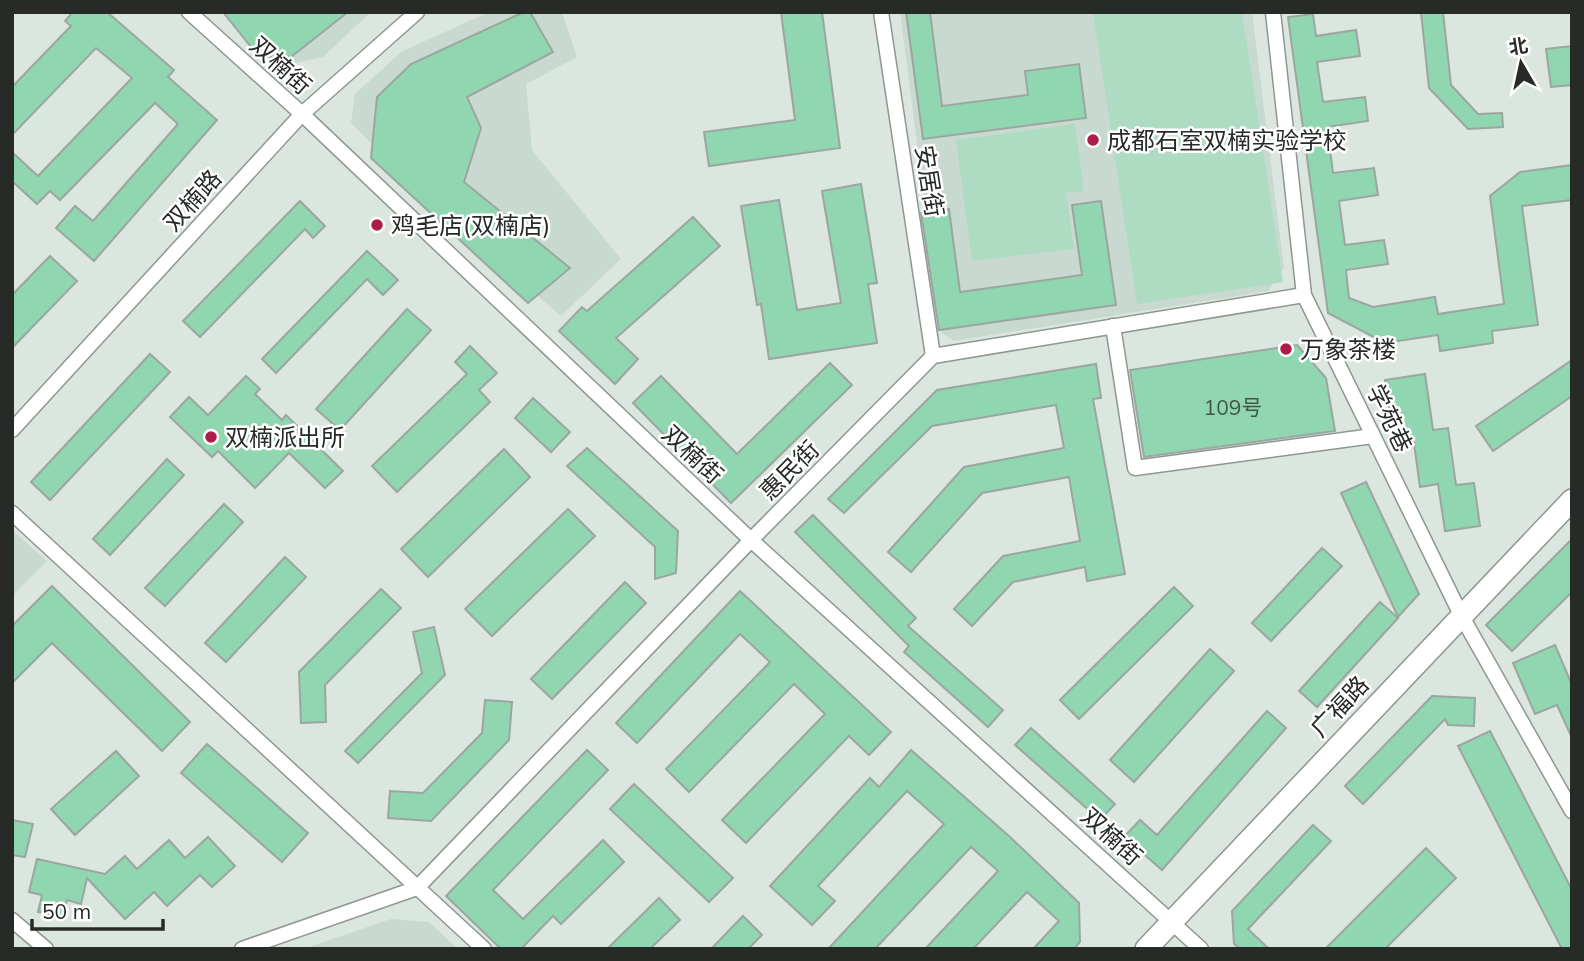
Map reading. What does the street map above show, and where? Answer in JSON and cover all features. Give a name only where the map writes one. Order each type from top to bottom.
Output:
[{"type":"street","name":"双楠街","points":[[189,12],[302,114],[751,540],[1201,949]]},
{"type":"street","name":"双楠路","points":[[12,430],[302,114],[417,12]]},
{"type":"street","name":"安居街","points":[[881,12],[933,356]]},
{"type":"street","name":"学苑巷","points":[[1273,12],[1304,295],[1461,615],[1572,811]]},
{"type":"street","points":[[933,356],[1304,295]]},
{"type":"street","points":[[1113,327],[1135,468],[1373,436]]},
{"type":"street","name":"惠民街","points":[[418,888],[751,540],[933,356]]},
{"type":"street","name":"广福路","points":[[1146,949],[1572,500]]},
{"type":"street","points":[[12,513],[484,949]]},
{"type":"street","points":[[242,949],[418,888]]},
{"type":"street","points":[[12,919],[46,949]]},
{"type":"shaded area","points":[[229,12],[371,12],[323,57],[282,66]]},
{"type":"shaded area","points":[[489,12],[562,12],[577,57],[526,84],[532,150],[621,259],[561,316],[454,226],[351,123],[355,94],[401,52]]},
{"type":"shaded area","name":"成都石室双楠实验学校","points":[[900,12],[1252,12],[1284,268],[1268,291],[954,341],[942,333]]},
{"type":"shaded area","points":[[12,530],[47,561],[12,596]]},
{"type":"shaded area","points":[[391,919],[429,922],[458,949],[303,949]]},
{"type":"green space","points":[[1093,12],[1242,12],[1283,282],[1137,304]]},
{"type":"green space","points":[[1075,124],[1084,191],[1066,193],[1074,249],[972,261],[956,140]]},
{"type":"building","points":[[73,12],[107,12],[174,70],[168,77],[217,120],[94,261],[56,228],[75,206],[93,221],[178,124],[155,103],[60,200],[50,191],[37,204],[12,181],[12,152],[38,176],[132,78],[96,48],[12,135],[12,87],[71,26],[65,21]]},
{"type":"building","points":[[223,12],[348,12],[291,57],[259,57]]},
{"type":"building","points":[[524,12],[530,12],[553,52],[467,97],[481,128],[464,182],[570,268],[528,303],[371,158],[377,97],[411,64]]},
{"type":"building","points":[[781,12],[822,12],[840,148],[709,166],[704,132],[795,120]]},
{"type":"building","points":[[906,12],[930,12],[942,106],[1028,95],[1025,71],[1079,64],[1086,118],[923,139]]},
{"type":"building","points":[[1421,12],[1443,12],[1451,85],[1478,114],[1502,113],[1503,127],[1468,129],[1429,88]]},
{"type":"building","points":[[1313,14],[1316,36],[1356,30],[1360,56],[1317,62],[1323,102],[1365,97],[1368,121],[1327,127],[1333,173],[1374,168],[1378,195],[1339,201],[1345,245],[1384,240],[1388,264],[1346,270],[1349,298],[1373,307],[1435,297],[1438,314],[1504,304],[1490,196],[1520,172],[1572,165],[1572,200],[1522,206],[1538,325],[1492,331],[1493,343],[1440,351],[1438,335],[1385,343],[1328,313],[1288,17]]},
{"type":"building","points":[[1572,46],[1572,85],[1551,87],[1546,49]]},
{"type":"building","points":[[861,184],[877,283],[868,284],[877,343],[769,359],[741,206],[779,200],[797,310],[841,303],[822,191]]},
{"type":"building","points":[[300,201],[325,226],[313,238],[305,229],[200,337],[183,321]]},
{"type":"building","points":[[1101,201],[1116,305],[939,330],[921,213],[949,209],[960,292],[1082,275],[1072,205]]},
{"type":"building","points":[[693,217],[720,246],[616,338],[638,359],[615,384],[559,331],[582,307],[587,311]]},
{"type":"building","points":[[367,251],[398,280],[383,295],[367,279],[276,373],[262,359]]},
{"type":"building","points":[[50,256],[77,281],[12,348],[12,295]]},
{"type":"building","points":[[407,309],[431,330],[340,430],[316,409]]},
{"type":"building","points":[[1297,345],[1326,378],[1335,431],[1144,457],[1130,370]]},
{"type":"building","points":[[470,346],[497,373],[479,390],[490,402],[397,492],[372,466],[467,374],[455,362]]},
{"type":"building","points":[[150,354],[170,372],[50,500],[31,482]]},
{"type":"building","points":[[1572,360],[1572,396],[1493,451],[1476,426]]},
{"type":"building","points":[[830,363],[852,385],[731,503],[633,403],[661,376],[737,454]]},
{"type":"building","points":[[1096,364],[1101,398],[1093,399],[1125,574],[1087,581],[1085,567],[1013,582],[972,626],[954,609],[1003,556],[1080,541],[1069,477],[982,493],[911,572],[888,552],[964,467],[1064,448],[1056,405],[932,426],[844,513],[828,499],[937,390]]},
{"type":"building","points":[[1425,374],[1433,430],[1448,428],[1456,485],[1474,483],[1480,526],[1445,531],[1438,484],[1420,487],[1413,436],[1393,439],[1385,380]]},
{"type":"building","points":[[246,376],[260,389],[255,394],[282,420],[286,415],[343,471],[325,488],[289,453],[255,488],[218,451],[212,457],[170,417],[189,397],[208,415]]},
{"type":"building","points":[[533,398],[570,432],[551,452],[515,418]]},
{"type":"building","points":[[587,448],[678,531],[676,573],[655,579],[655,547],[567,466]]},
{"type":"building","points":[[504,449],[530,477],[428,577],[401,549]]},
{"type":"building","points":[[167,459],[184,475],[110,555],[93,539]]},
{"type":"building","points":[[1366,482],[1419,594],[1398,617],[1341,493]]},
{"type":"building","points":[[224,504],[243,522],[165,606],[145,588]]},
{"type":"building","points":[[568,509],[595,536],[492,636],[465,609]]},
{"type":"building","points":[[813,515],[916,618],[908,626],[1003,710],[988,727],[904,652],[909,646],[795,532]]},
{"type":"building","points":[[1572,539],[1572,592],[1512,651],[1486,625]]},
{"type":"building","points":[[1322,548],[1342,566],[1271,641],[1252,623]]},
{"type":"building","points":[[285,557],[306,577],[226,662],[205,643]]},
{"type":"building","points":[[625,582],[646,603],[552,699],[531,679]]},
{"type":"building","points":[[52,586],[190,722],[162,751],[52,643],[12,683],[12,626]]},
{"type":"building","points":[[1174,587],[1193,606],[1079,719],[1060,700]]},
{"type":"building","points":[[381,589],[401,608],[325,685],[326,722],[301,723],[299,672]]},
{"type":"building","points":[[740,591],[891,732],[869,755],[849,736],[746,843],[722,820],[825,714],[794,684],[689,792],[666,769],[770,662],[740,634],[637,743],[616,723]]},
{"type":"building","points":[[1380,602],[1398,618],[1317,707],[1299,691]]},
{"type":"building","points":[[434,627],[445,675],[358,763],[345,751],[422,673],[413,632]]},
{"type":"building","points":[[1555,645],[1572,685],[1572,738],[1557,705],[1535,714],[1513,663]]},
{"type":"building","points":[[1210,649],[1234,671],[1134,782],[1110,760]]},
{"type":"building","points":[[1432,696],[1475,698],[1474,726],[1448,725],[1445,719],[1363,804],[1345,786]]},
{"type":"building","points":[[485,700],[512,702],[509,740],[431,821],[388,818],[390,791],[423,793],[482,733]]},
{"type":"building","points":[[1267,711],[1286,728],[1162,870],[1124,837],[1140,820],[1157,835]]},
{"type":"building","points":[[1031,728],[1115,804],[1100,820],[1015,745]]},
{"type":"building","points":[[1490,731],[1572,890],[1572,949],[1562,949],[1458,746]]},
{"type":"building","points":[[207,744],[308,833],[282,862],[181,773]]},
{"type":"building","points":[[587,750],[608,770],[493,890],[523,919],[603,840],[624,862],[561,924],[553,916],[521,949],[501,949],[446,896]]},
{"type":"building","points":[[911,750],[1009,836],[1079,903],[1080,942],[1074,949],[1033,949],[1059,921],[1027,892],[973,949],[925,949],[998,871],[971,847],[875,949],[828,949],[944,824],[907,791],[818,886],[835,901],[812,925],[770,886],[870,778],[879,787]]},
{"type":"building","points":[[116,751],[139,776],[75,835],[51,809]]},
{"type":"building","points":[[634,784],[733,878],[709,902],[610,809]]},
{"type":"building","points":[[12,820],[33,824],[25,857],[12,855]]},
{"type":"building","points":[[1313,825],[1331,841],[1248,929],[1269,949],[1241,949],[1234,944],[1232,911]]},
{"type":"building","points":[[208,837],[235,866],[212,887],[200,875],[167,906],[154,892],[125,919],[87,878],[81,904],[67,900],[63,917],[38,912],[42,895],[29,892],[37,859],[105,874],[125,856],[137,869],[169,840],[185,858]]},
{"type":"building","points":[[1426,848],[1456,878],[1385,949],[1325,949]]},
{"type":"building","points":[[659,898],[680,920],[650,949],[607,949]]},
{"type":"building","points":[[743,916],[762,935],[748,949],[711,949]]},
{"type":"place","name":"成都石室双楠实验学校","points":[[1093,140]]},
{"type":"place","name":"鸡毛店(双楠店)","points":[[377,225]]},
{"type":"place","name":"万象茶楼","points":[[1286,349]]},
{"type":"place","name":"双楠派出所","points":[[211,437]]}]
